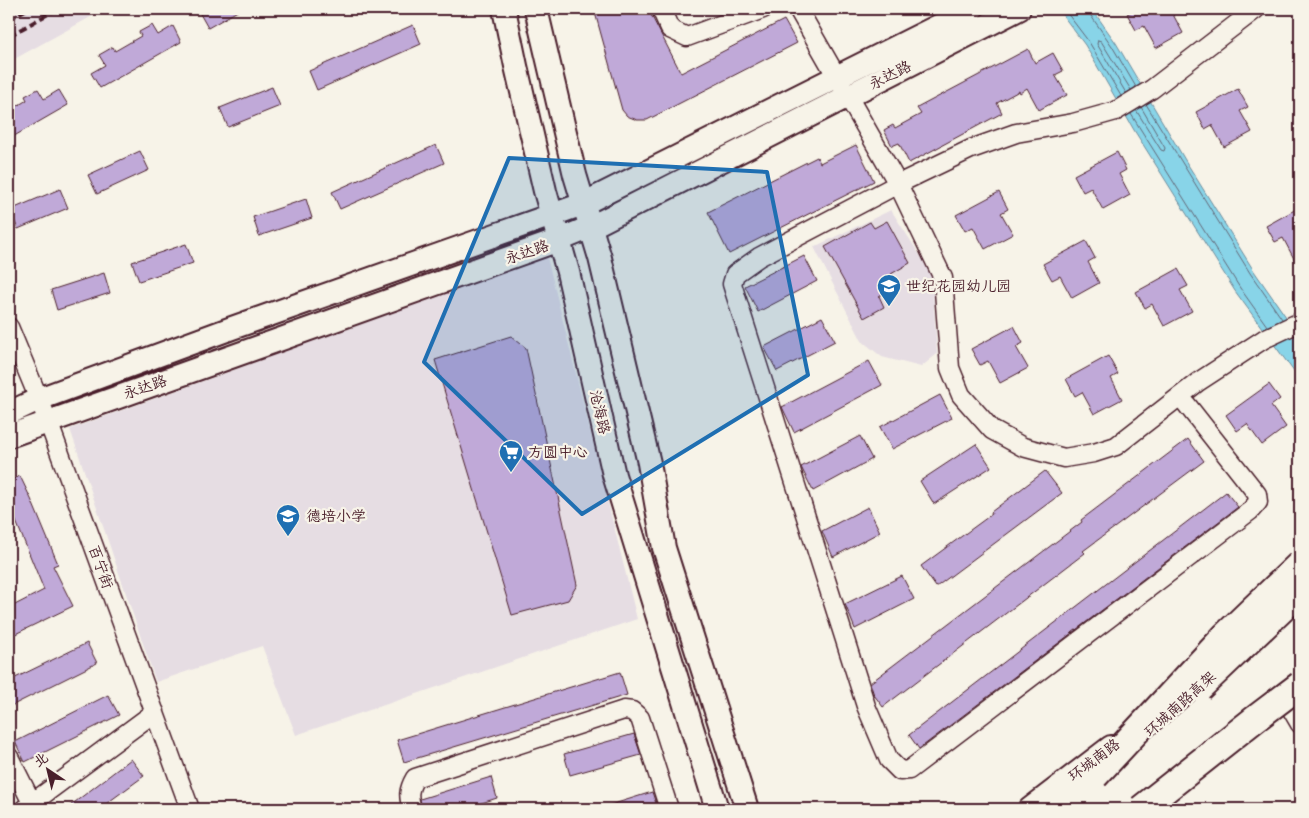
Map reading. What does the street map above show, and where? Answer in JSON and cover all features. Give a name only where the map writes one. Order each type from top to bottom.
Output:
[{"type":"highway","points":[[1090,772],[1226,635],[1300,564]]},
{"type":"highway","name":"环城南路高架","points":[[1054,809],[1090,772],[1166,719],[1300,592]]},
{"type":"highway","name":"环城南路高架","points":[[1087,809],[1300,629]]},
{"type":"highway","points":[[1125,806],[1274,679],[1300,660]]},
{"type":"highway","points":[[1125,806],[1255,719],[1300,685]]},
{"type":"main road","name":"沧海路","points":[[504,9],[552,215],[568,272],[614,475],[717,809]]},
{"type":"main road","points":[[536,9],[583,204],[600,258],[649,463],[664,548],[747,809]]},
{"type":"main road","name":"永达路","points":[[9,412],[39,399],[232,328],[583,204],[972,9]]},
{"type":"main road","name":"永达路","points":[[9,436],[559,240],[590,227],[1019,9]]},
{"type":"main road","name":"环城南路","points":[[1030,809],[1090,772],[1300,602]]},
{"type":"main road","points":[[1125,806],[1300,652]]},
{"type":"street","points":[[662,9],[670,29],[687,37],[763,9]]},
{"type":"street","points":[[798,9],[898,184],[943,278],[950,368],[961,395],[992,430],[1023,448],[1064,458],[1094,453],[1116,446],[1198,382],[1264,339],[1300,322]]},
{"type":"street","points":[[1180,396],[1257,494],[1258,502],[1250,511],[909,770],[900,771],[889,760],[866,706],[732,284],[735,274],[759,257],[898,184],[971,149],[1016,133],[1074,123],[1116,111],[1152,89],[1256,9]]},
{"type":"street","name":"百宁街","points":[[9,327],[48,421],[190,809]]},
{"type":"street","points":[[1274,679],[1300,724]]},
{"type":"street","points":[[412,809],[409,797],[410,787],[415,778],[624,710],[632,711],[640,718],[669,809]]},
{"type":"street","points":[[9,757],[28,806],[154,712]]},
{"type":"highlighted area","points":[[509,158],[767,172],[808,375],[582,514],[424,362]]},
{"type":"shaded area","points":[[9,9],[105,9],[9,62]]},
{"type":"shaded area","name":"世纪花园幼儿园","points":[[891,210],[932,274],[937,354],[921,367],[882,357],[862,341],[814,247]]},
{"type":"shaded area","name":"德培小学","points":[[547,257],[637,619],[296,735],[262,646],[156,682],[70,429]]},
{"type":"water","points":[[1058,9],[1092,9],[1116,43],[1185,160],[1254,271],[1300,337],[1300,380],[1235,291],[1134,130],[1085,45]]},
{"type":"building","points":[[205,9],[241,9],[208,28],[199,12]]},
{"type":"building","points":[[594,9],[648,9],[681,73],[784,20],[797,43],[647,120],[637,120],[627,116],[622,110]]},
{"type":"building","points":[[1136,9],[1170,9],[1183,33],[1156,48],[1144,26],[1136,30],[1127,14]]},
{"type":"building","points":[[152,25],[158,35],[173,26],[181,42],[100,88],[91,73],[105,65],[99,55],[113,47],[115,51],[141,36],[139,32]]},
{"type":"building","points":[[413,25],[421,44],[317,90],[309,71]]},
{"type":"building","points":[[1028,49],[1035,63],[1053,53],[1063,71],[1055,75],[1067,95],[1039,110],[1027,88],[1020,93],[1019,91],[997,103],[1002,113],[909,163],[899,143],[892,146],[884,130],[893,125],[895,128],[921,114],[917,108]]},
{"type":"building","points":[[272,87],[280,106],[228,127],[220,108]]},
{"type":"building","points":[[38,89],[44,99],[59,90],[68,105],[9,139],[9,111],[27,100],[25,96]]},
{"type":"building","points":[[1238,89],[1248,107],[1240,111],[1252,132],[1224,147],[1212,125],[1205,129],[1196,112]]},
{"type":"building","points":[[436,145],[444,163],[340,209],[332,192]]},
{"type":"building","points":[[856,145],[874,181],[729,254],[708,212],[817,157],[820,163]]},
{"type":"building","points":[[140,151],[149,170],[97,194],[88,175]]},
{"type":"building","points":[[1117,152],[1126,170],[1119,174],[1130,195],[1103,210],[1091,188],[1083,192],[1074,175]]},
{"type":"building","points":[[60,189],[68,208],[18,229],[10,210]]},
{"type":"building","points":[[999,192],[1008,209],[1001,213],[1013,234],[985,249],[973,227],[965,231],[956,215]]},
{"type":"building","points":[[306,199],[312,218],[259,236],[253,217]]},
{"type":"building","points":[[1300,207],[1300,270],[1283,238],[1275,242],[1266,226]]},
{"type":"building","points":[[887,221],[910,263],[891,274],[897,286],[879,296],[884,307],[864,318],[825,247],[870,222],[874,228]]},
{"type":"building","points":[[1086,241],[1095,258],[1088,262],[1099,283],[1072,298],[1060,276],[1052,280],[1043,264]]},
{"type":"building","points":[[186,244],[193,263],[139,281],[132,262]]},
{"type":"building","points":[[804,256],[817,281],[758,312],[745,286]]},
{"type":"building","points":[[1178,269],[1188,286],[1180,290],[1192,311],[1164,326],[1152,304],[1145,308],[1136,292]]},
{"type":"building","points":[[104,273],[110,293],[57,310],[51,290]]},
{"type":"building","points":[[822,317],[835,341],[777,371],[764,347]]},
{"type":"building","points":[[1014,326],[1023,343],[1016,347],[1028,368],[1000,383],[988,361],[980,365],[971,349]]},
{"type":"building","name":"方圆中心","points":[[511,336],[526,348],[577,585],[568,600],[512,615],[435,360]]},
{"type":"building","points":[[1108,356],[1118,374],[1111,378],[1122,399],[1094,414],[1082,392],[1075,396],[1066,379]]},
{"type":"building","points":[[869,361],[882,385],[794,432],[782,407]]},
{"type":"building","points":[[1269,384],[1280,399],[1271,406],[1286,427],[1262,445],[1247,424],[1237,431],[1226,415]]},
{"type":"building","points":[[940,395],[952,418],[892,449],[880,427]]},
{"type":"building","points":[[860,436],[872,459],[813,491],[801,467]]},
{"type":"building","points":[[1188,439],[1204,461],[1083,551],[1085,553],[883,707],[874,695],[870,683]]},
{"type":"building","points":[[976,444],[991,467],[934,504],[920,481]]},
{"type":"building","points":[[1045,471],[1062,493],[936,587],[921,566],[992,514],[991,512]]},
{"type":"building","points":[[20,476],[58,564],[53,566],[73,606],[9,637],[9,608],[44,590],[9,504],[9,481]]},
{"type":"building","points":[[1226,492],[1238,507],[919,749],[909,735]]},
{"type":"building","points":[[868,507],[880,532],[833,557],[822,531]]},
{"type":"building","points":[[902,576],[914,599],[855,629],[845,604]]},
{"type":"building","points":[[87,643],[97,663],[9,707],[9,681]]},
{"type":"building","points":[[620,672],[627,695],[404,762],[397,740]]},
{"type":"building","points":[[108,695],[119,715],[25,762],[15,742]]},
{"type":"building","points":[[634,734],[641,755],[570,775],[564,754]]},
{"type":"building","points":[[131,759],[144,776],[99,809],[66,809]]},
{"type":"building","points":[[491,777],[497,798],[463,809],[422,809],[420,799]]},
{"type":"building","points":[[652,792],[658,809],[604,809],[604,807]]},
{"type":"railway","points":[[9,19],[27,9]]},
{"type":"railway","points":[[9,36],[57,9]]},
{"type":"place","name":"世纪花园幼儿园","points":[[889,307]]},
{"type":"place","name":"方圆中心","points":[[511,473]]},
{"type":"place","name":"德培小学","points":[[288,537]]}]
